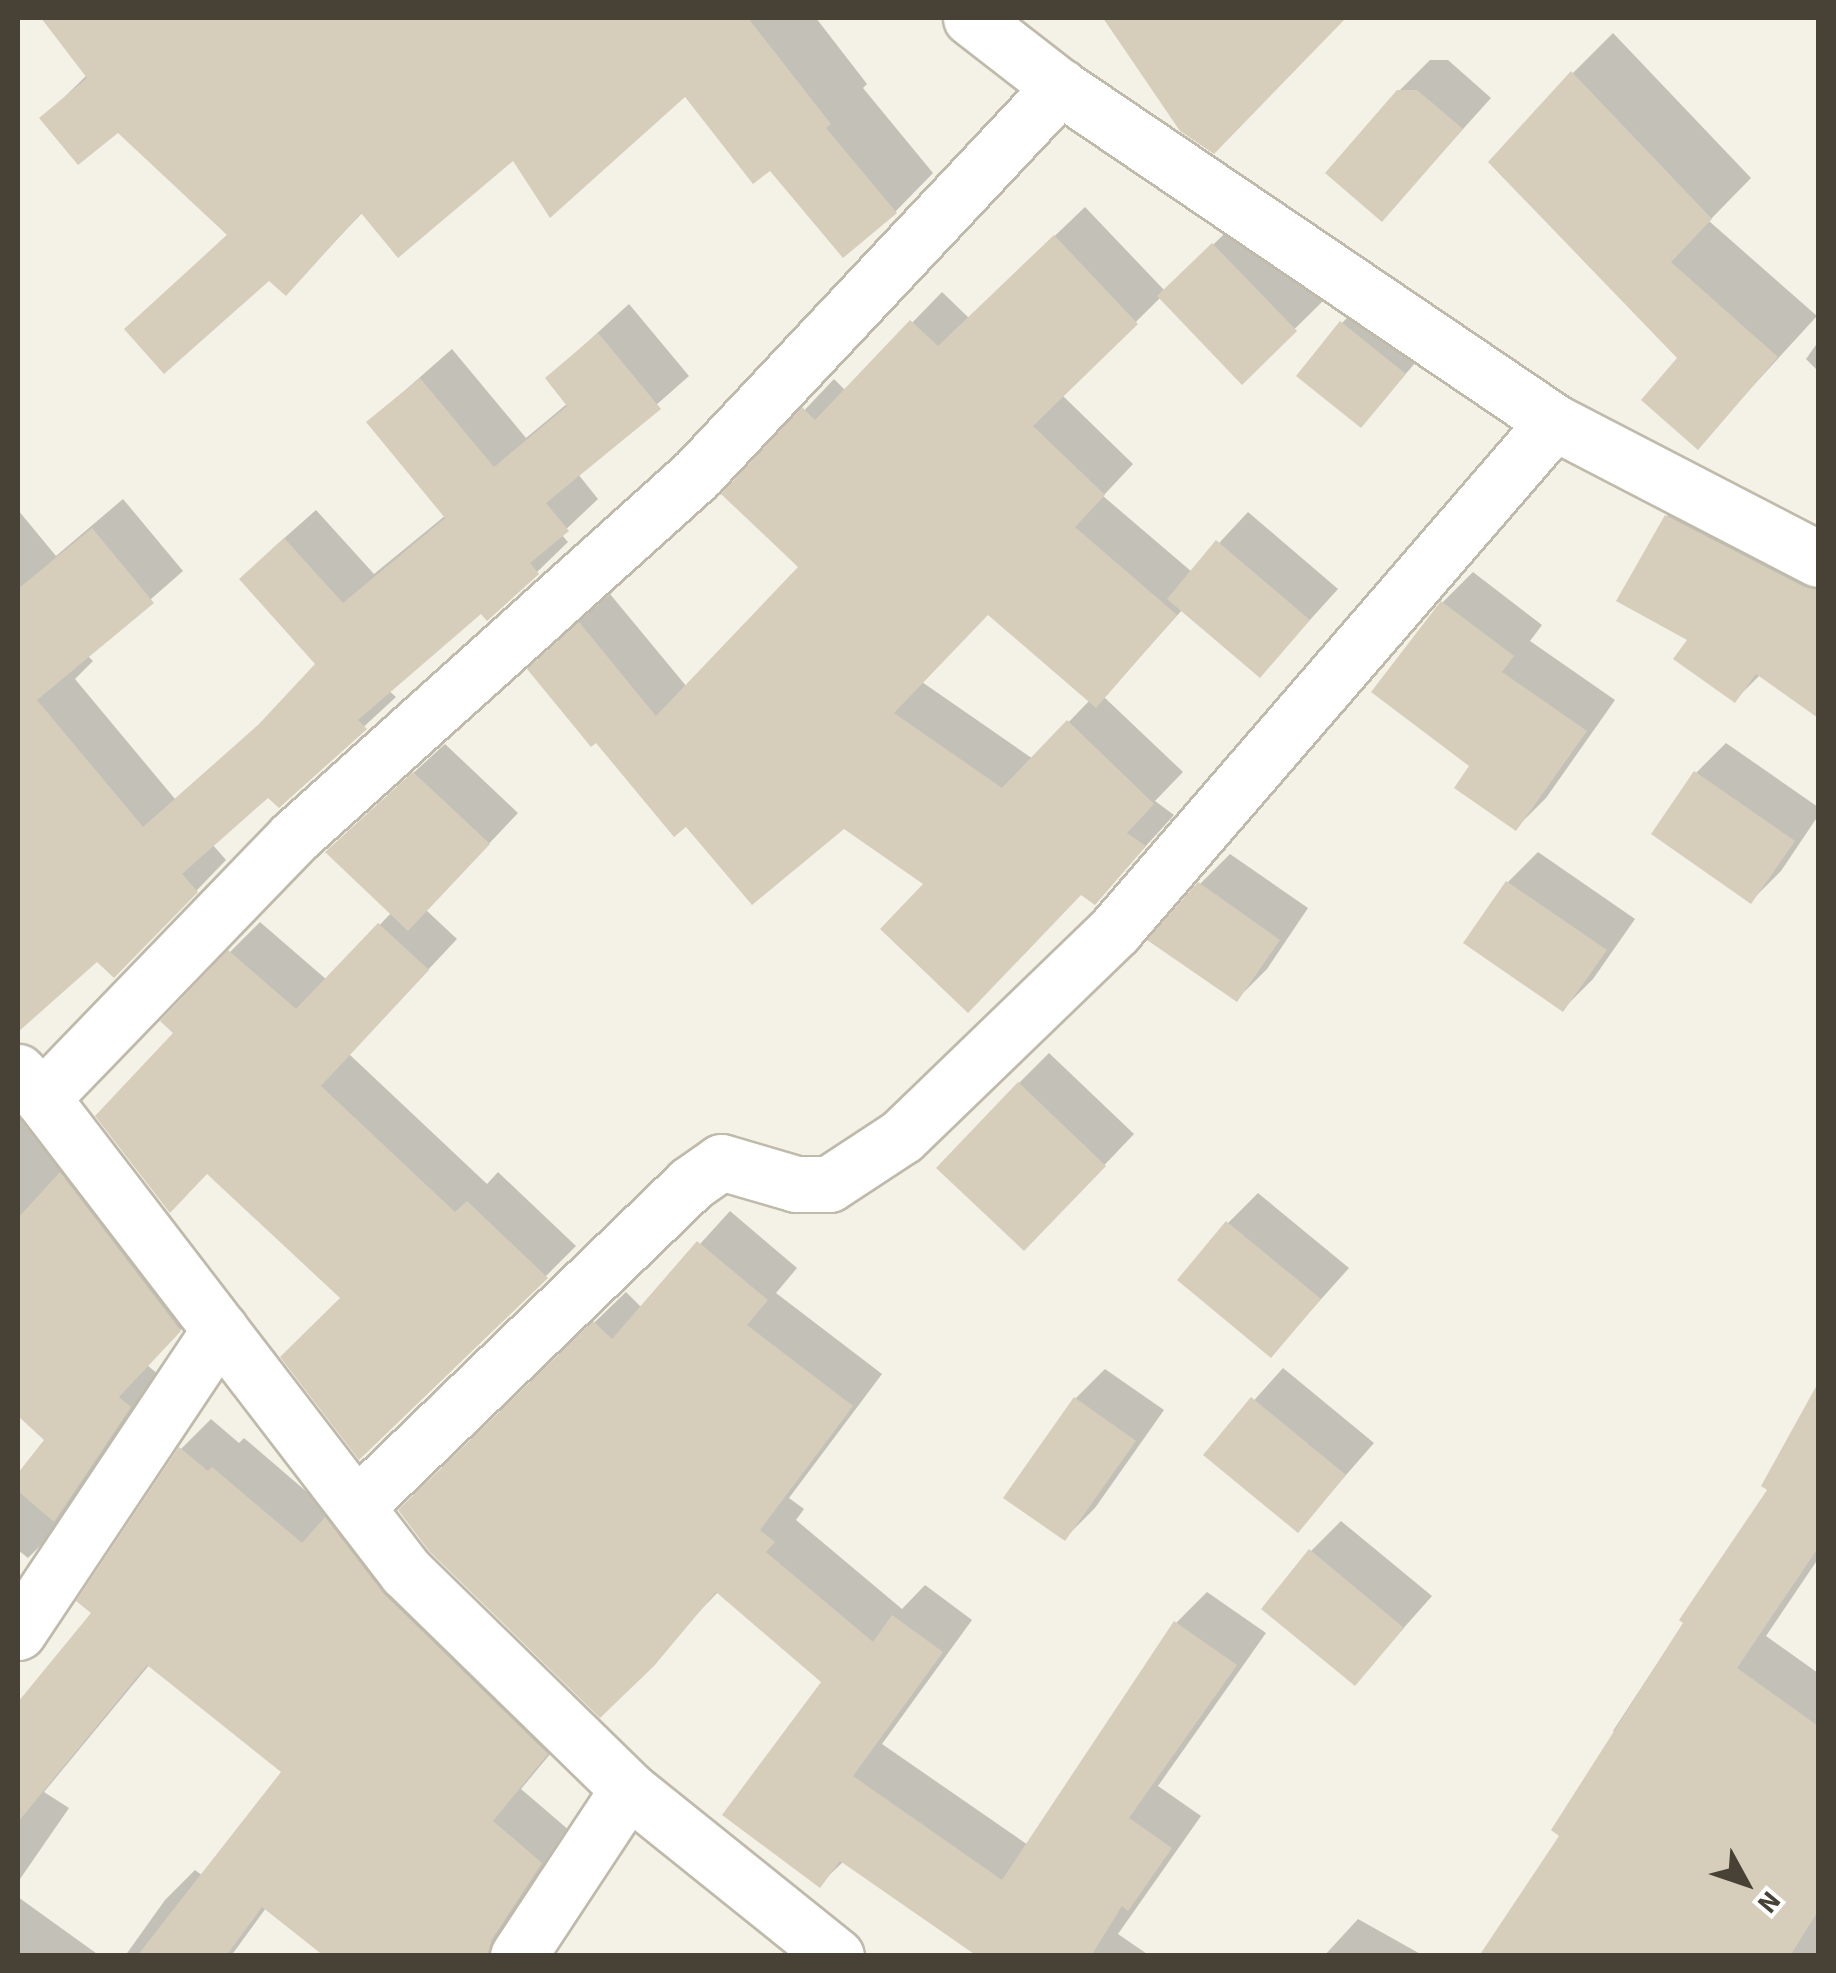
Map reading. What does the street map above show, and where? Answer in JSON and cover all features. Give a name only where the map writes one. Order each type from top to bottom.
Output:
[{"type":"street","points":[[971,18],[1060,87],[1554,422],[1818,559]]},
{"type":"street","points":[[836,1956],[628,1789],[406,1572],[30,1085],[294,837],[696,474],[1060,87]]},
{"type":"street","points":[[358,1505],[690,1184],[721,1162],[796,1184],[828,1184],[902,1136],[1115,930],[1554,422]]},
{"type":"street","points":[[18,1632],[220,1329]]},
{"type":"street","points":[[518,1956],[628,1789]]},
{"type":"building","points":[[41,18],[748,18],[831,124],[826,128],[897,213],[843,258],[770,171],[753,184],[685,97],[550,218],[513,161],[398,258],[361,213],[286,296],[269,281],[164,374],[124,329],[227,235],[118,133],[78,165],[39,118],[87,78]]},
{"type":"building","points":[[1103,18],[1346,18],[1214,154],[1180,131]]},
{"type":"building","points":[[1571,71],[1712,219],[1671,262],[1778,357],[1698,450],[1641,400],[1677,358],[1488,162]]},
{"type":"building","points":[[1397,90],[1417,90],[1463,129],[1382,222],[1325,173]]},
{"type":"building","points":[[1054,235],[1138,324],[1033,426],[1105,495],[1075,527],[1177,615],[1096,708],[988,615],[894,713],[1002,788],[1067,720],[1154,804],[1127,833],[1146,846],[1095,905],[1081,895],[968,1013],[880,929],[923,884],[844,829],[752,905],[686,827],[674,837],[596,743],[591,747],[527,669],[579,622],[656,716],[798,567],[721,494],[802,407],[815,420],[910,320],[938,346]]},
{"type":"building","points":[[1212,243],[1297,331],[1242,385],[1157,296]]},
{"type":"building","points":[[1340,321],[1406,374],[1361,428],[1296,376]]},
{"type":"building","points":[[598,333],[661,409],[546,503],[569,531],[530,563],[539,574],[487,621],[481,614],[358,720],[367,729],[279,808],[268,798],[182,874],[198,892],[114,978],[97,962],[18,1032],[18,589],[92,528],[154,603],[37,700],[143,827],[258,725],[315,664],[239,579],[284,538],[343,603],[445,518],[366,422],[420,378],[494,467],[567,406],[545,378]]},
{"type":"building","points":[[1665,515],[1804,587],[1818,590],[1818,718],[1756,674],[1735,703],[1673,659],[1687,640],[1616,601]]},
{"type":"building","points":[[1216,540],[1310,620],[1260,678],[1167,599]]},
{"type":"building","points":[[1441,601],[1514,656],[1502,672],[1587,731],[1516,831],[1454,788],[1469,766],[1371,692]]},
{"type":"building","points":[[1694,771],[1795,841],[1751,904],[1651,834]]},
{"type":"building","points":[[413,772],[490,844],[408,931],[325,852]]},
{"type":"building","points":[[1506,881],[1607,950],[1563,1012],[1463,943]]},
{"type":"building","points":[[1198,882],[1280,940],[1237,1002],[1147,940]]},
{"type":"building","points":[[378,923],[429,970],[321,1086],[455,1212],[467,1201],[548,1278],[359,1460],[280,1357],[340,1298],[207,1174],[170,1213],[95,1116],[173,1033],[160,1021],[228,950],[296,1009]]},
{"type":"building","points":[[1018,1082],[1106,1166],[1024,1251],[936,1168]]},
{"type":"building","points":[[60,1172],[181,1331],[119,1397],[131,1407],[54,1522],[18,1491],[18,1473],[44,1440],[18,1416],[18,1218]]},
{"type":"building","points":[[1226,1221],[1321,1299],[1271,1358],[1177,1280]]},
{"type":"building","points":[[697,1241],[768,1300],[747,1325],[853,1406],[760,1530],[775,1542],[766,1552],[873,1642],[892,1615],[943,1652],[853,1776],[1002,1880],[1174,1621],[1237,1665],[1129,1818],[1172,1848],[1128,1911],[1122,1906],[1091,1956],[977,1956],[840,1861],[820,1888],[722,1815],[821,1682],[716,1592],[654,1666],[600,1718],[429,1551],[398,1510],[593,1321],[612,1339]]},
{"type":"building","points":[[1818,1383],[1818,1548],[1737,1668],[1818,1726],[1818,1911],[1790,1956],[1479,1956],[1559,1836],[1551,1830],[1683,1623],[1679,1620],[1767,1490],[1761,1486]]},
{"type":"building","points":[[1074,1397],[1136,1441],[1065,1541],[1003,1498]]},
{"type":"building","points":[[1251,1397],[1346,1475],[1298,1533],[1203,1455]]},
{"type":"building","points":[[179,1447],[208,1471],[212,1467],[302,1543],[325,1517],[384,1594],[548,1754],[493,1821],[542,1863],[492,1939],[487,1956],[324,1956],[262,1907],[226,1956],[137,1956],[281,1772],[147,1665],[18,1822],[18,1702],[91,1613],[76,1601]]},
{"type":"building","points":[[1309,1549],[1404,1628],[1355,1686],[1261,1609]]}]
